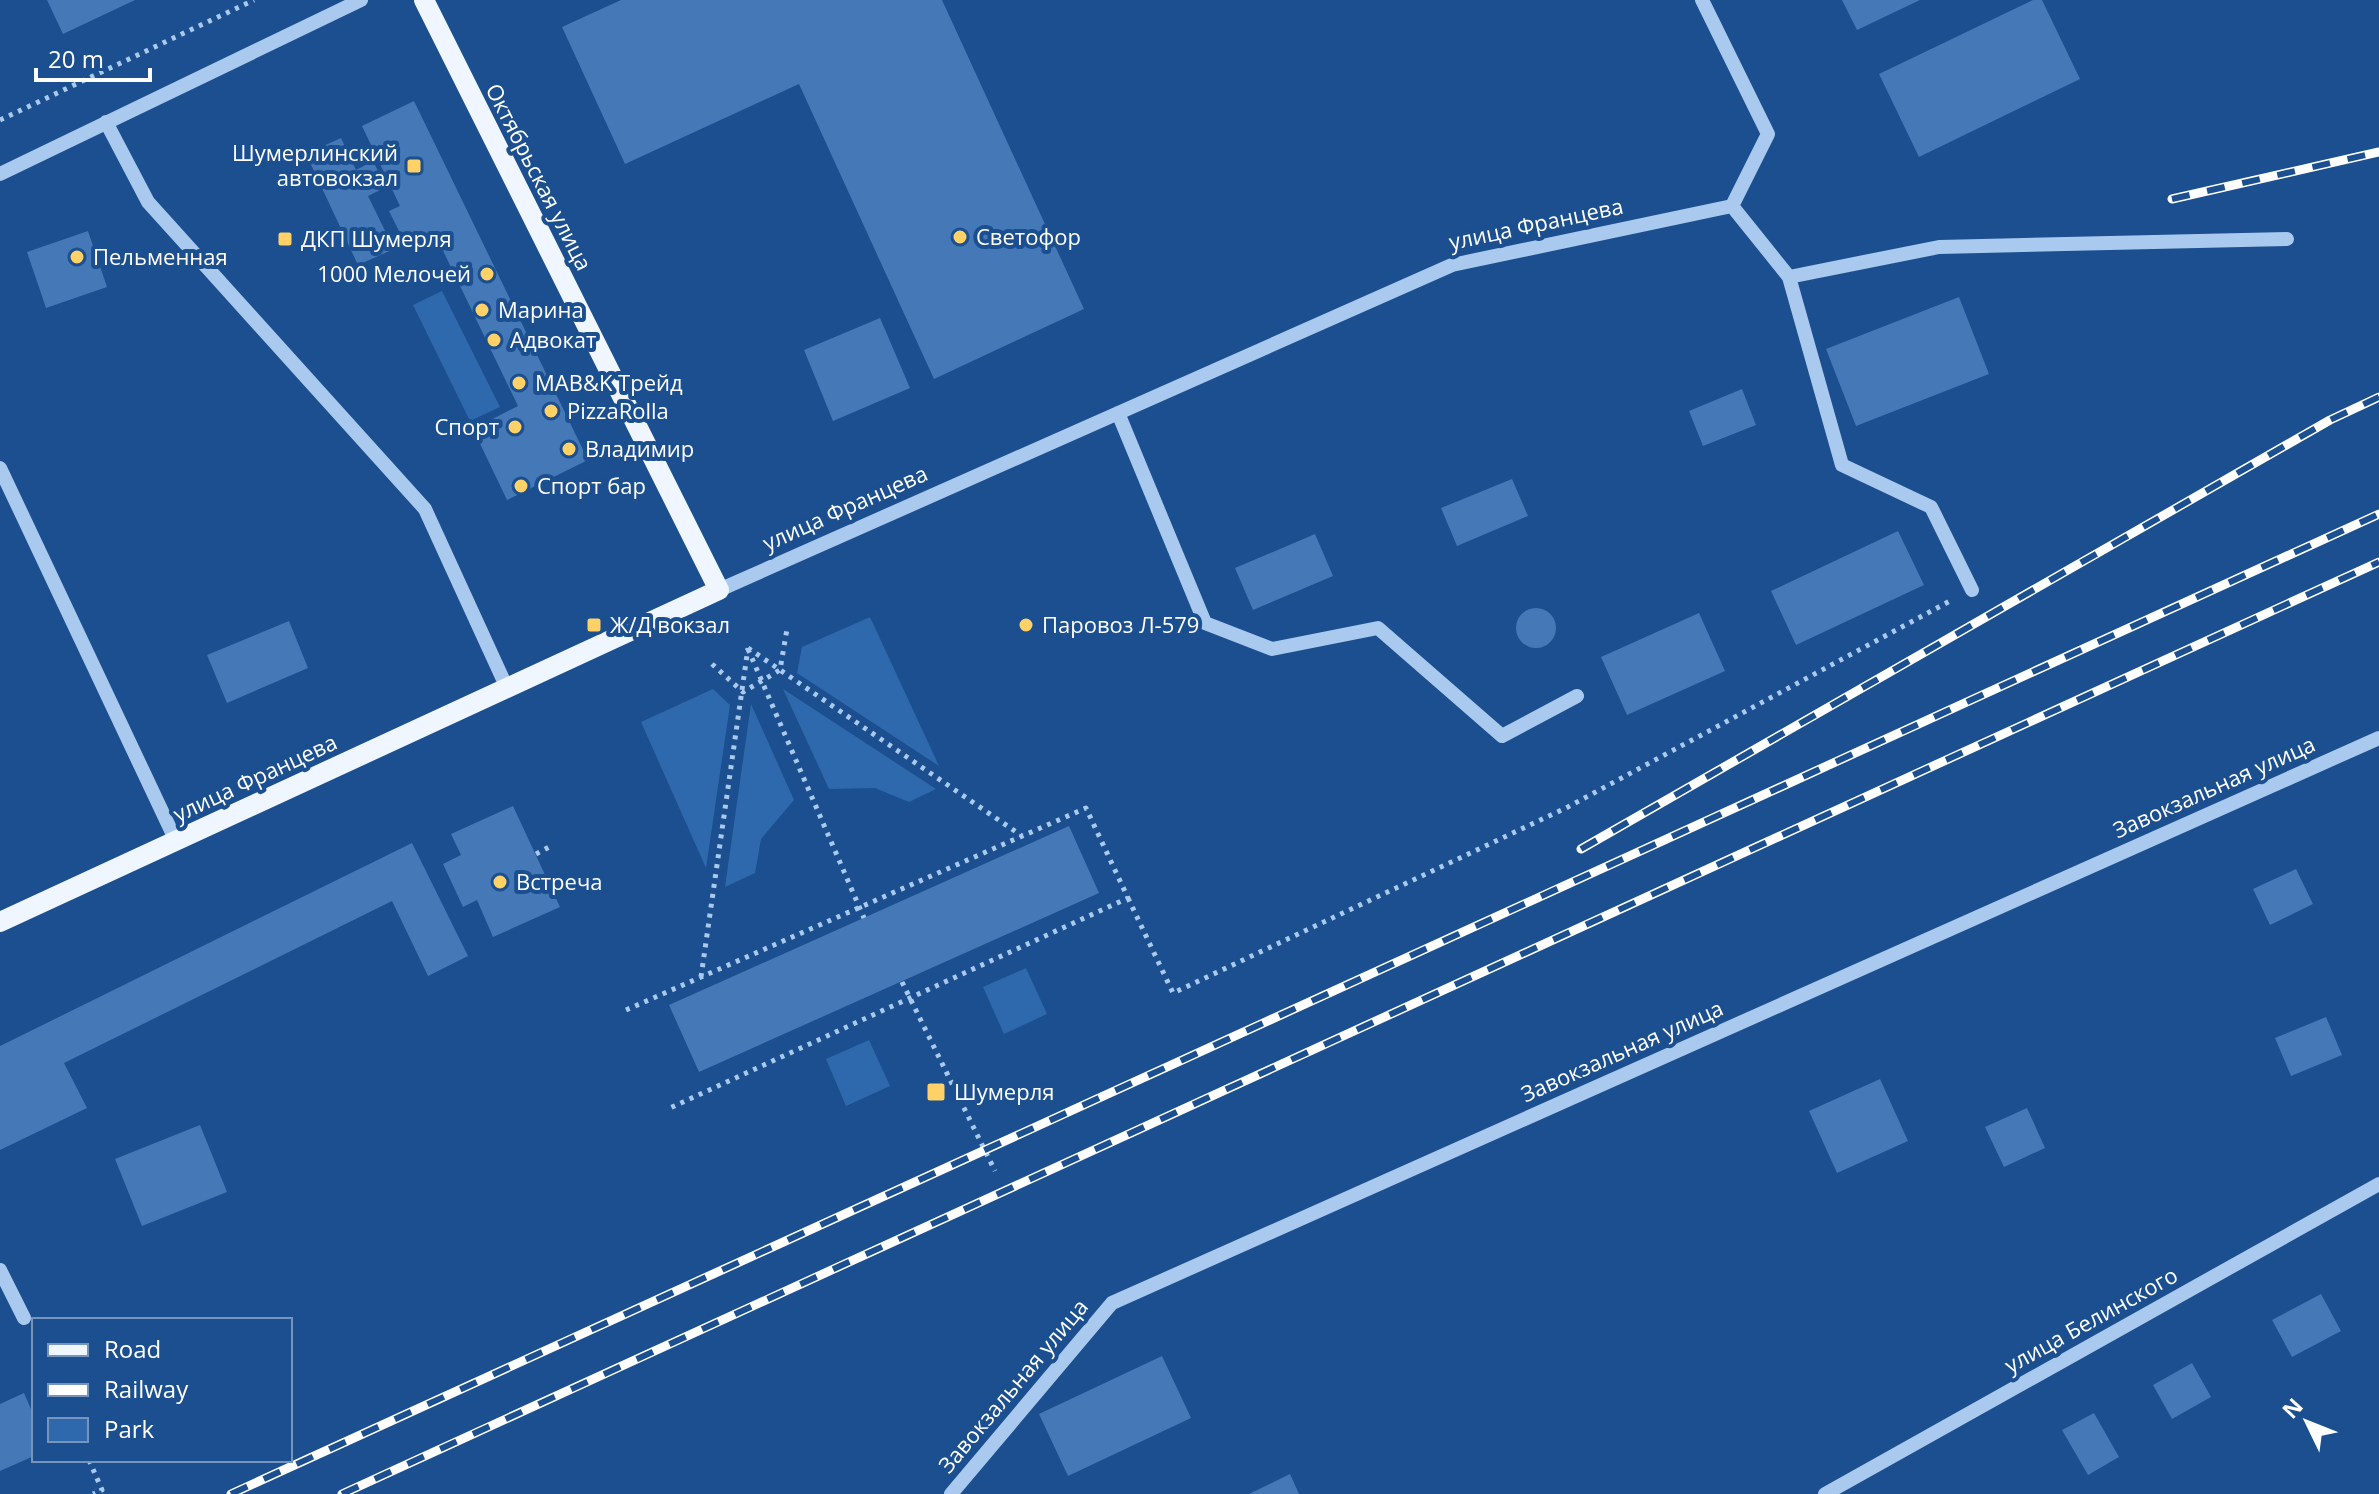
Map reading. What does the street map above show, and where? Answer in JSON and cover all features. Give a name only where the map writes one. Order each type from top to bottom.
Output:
[{"type":"main road","name":"Октябрьская улица","points":[[424,0],[719,590]]},
{"type":"main road","name":"улица Францева","points":[[0,922],[719,590]]},
{"type":"street","points":[[0,174],[361,0]]},
{"type":"street","points":[[1702,0],[1768,134],[1732,206],[1789,277],[1842,465],[1931,507],[1972,590]]},
{"type":"street","points":[[106,122],[148,202],[425,509],[507,688]]},
{"type":"street","name":"улица Францева","points":[[719,590],[1452,265],[1732,206]]},
{"type":"street","points":[[1789,277],[1939,247],[2287,239]]},
{"type":"street","points":[[1118,413],[1205,623],[1272,649],[1378,628],[1502,736],[1577,696]]},
{"type":"street","points":[[0,468],[176,841]]},
{"type":"street","name":"Завокзальная улица","points":[[951,1494],[1112,1303],[2379,738]]},
{"type":"street","name":"улица Белинского","points":[[1825,1494],[2379,1184]]},
{"type":"street","points":[[0,1270],[24,1318]]},
{"type":"path","points":[[0,120],[254,0]]},
{"type":"path","points":[[626,1010],[1086,808],[1173,993],[1566,808],[1972,590]]},
{"type":"path","points":[[743,692],[780,670],[787,629]]},
{"type":"path","points":[[748,648],[1022,836]]},
{"type":"path","points":[[748,648],[864,918]]},
{"type":"path","points":[[701,977],[748,648]]},
{"type":"path","points":[[712,664],[743,692]]},
{"type":"path","points":[[536,854],[553,845]]},
{"type":"path","points":[[670,1108],[1128,898]]},
{"type":"path","points":[[902,982],[995,1171]]},
{"type":"path","points":[[90,1462],[102,1490],[93,1494]]},
{"type":"green space","points":[[442,291],[500,407],[470,421],[413,305]]},
{"type":"green space","points":[[870,617],[939,766],[797,673],[802,647]]},
{"type":"green space","points":[[713,689],[730,705],[706,868],[641,722]]},
{"type":"green space","points":[[783,689],[936,789],[909,802],[875,788],[829,789]]},
{"type":"green space","points":[[751,704],[794,800],[761,839],[755,873],[725,887]]},
{"type":"green space","points":[[1026,968],[1047,1014],[1004,1034],[983,987]]},
{"type":"green space","points":[[869,1040],[890,1086],[846,1106],[826,1059]]},
{"type":"building","points":[[47,0],[135,0],[63,34]]},
{"type":"building","name":"Светофор","points":[[621,0],[942,0],[1084,309],[934,379],[799,84],[625,164],[562,27]]},
{"type":"building","points":[[1842,0],[1920,0],[1857,30]]},
{"type":"building","points":[[2033,0],[2042,0],[2080,79],[1919,157],[1879,74]]},
{"type":"building","points":[[414,101],[588,460],[507,500],[473,429],[518,406],[434,232],[406,245],[389,211],[400,206],[362,126]]},
{"type":"building","points":[[341,138],[356,170],[373,161],[386,187],[368,196],[394,249],[358,265],[306,154]]},
{"type":"building","points":[[88,231],[107,287],[46,308],[27,252]]},
{"type":"building","points":[[1959,297],[1989,374],[1856,426],[1826,349]]},
{"type":"building","points":[[880,318],[910,388],[833,421],[804,350]]},
{"type":"building","points":[[1742,389],[1756,425],[1703,446],[1689,411]]},
{"type":"building","points":[[1512,479],[1528,516],[1457,546],[1441,508]]},
{"type":"building","points":[[1898,531],[1924,585],[1796,645],[1771,591]]},
{"type":"building","points":[[1315,534],[1333,576],[1253,610],[1235,568]]},
{"type":"building","points":[[1536,608],[1550,614],[1556,628],[1550,642],[1536,648],[1522,642],[1516,628],[1522,614]]},
{"type":"building","points":[[1699,613],[1725,671],[1627,715],[1601,657]]},
{"type":"building","points":[[289,621],[308,668],[227,703],[207,655]]},
{"type":"building","name":"Встреча","points":[[513,806],[560,907],[493,937],[477,900],[463,907],[443,864],[461,855],[451,834]]},
{"type":"building","points":[[1069,826],[1099,893],[699,1072],[669,1005]]},
{"type":"building","points":[[412,843],[468,956],[428,976],[392,901],[64,1063],[87,1108],[0,1150],[0,1046]]},
{"type":"building","points":[[2296,869],[2313,904],[2270,925],[2253,889]]},
{"type":"building","points":[[2326,1017],[2342,1055],[2291,1076],[2275,1038]]},
{"type":"building","points":[[1880,1079],[1908,1141],[1837,1173],[1809,1111]]},
{"type":"building","points":[[2027,1108],[2045,1148],[2004,1167],[1985,1127]]},
{"type":"building","points":[[200,1125],[227,1192],[142,1226],[115,1159]]},
{"type":"building","points":[[2321,1294],[2341,1331],[2292,1357],[2272,1320]]},
{"type":"building","points":[[1162,1356],[1191,1418],[1068,1476],[1039,1414]]},
{"type":"building","points":[[2192,1363],[2211,1397],[2172,1419],[2153,1385]]},
{"type":"building","points":[[24,1393],[32,1411],[32,1457],[0,1471],[0,1404]]},
{"type":"building","points":[[2094,1413],[2119,1457],[2088,1475],[2062,1430]]},
{"type":"building","points":[[1290,1474],[1299,1494],[1249,1494]]},
{"type":"railway","points":[[2172,199],[2379,152]]},
{"type":"railway","points":[[1581,849],[2330,420],[2379,397]]},
{"type":"railway","points":[[231,1494],[2379,514]]},
{"type":"railway","points":[[342,1494],[2379,562]]},
{"type":"place","name":"Шумерлинский автовокзал","points":[[414,166]]},
{"type":"place","name":"Светофор","points":[[960,237]]},
{"type":"place","name":"ДКП Шумерля","points":[[285,239]]},
{"type":"place","name":"Пельменная","points":[[77,257]]},
{"type":"place","name":"1000 Мелочей","points":[[487,274]]},
{"type":"place","name":"Марина","points":[[482,310]]},
{"type":"place","name":"Адвокат","points":[[494,340]]},
{"type":"place","name":"МАВ&K Трейд","points":[[519,383]]},
{"type":"place","name":"PizzaRolla","points":[[551,411]]},
{"type":"place","name":"Спорт","points":[[515,427]]},
{"type":"place","name":"Владимир","points":[[569,449]]},
{"type":"place","name":"Спорт бар","points":[[521,486]]},
{"type":"place","name":"Ж/Д вокзал","points":[[594,625]]},
{"type":"place","name":"Паровоз Л-579","points":[[1026,625]]},
{"type":"place","name":"Встреча","points":[[500,882]]},
{"type":"place","name":"Шумерля","points":[[936,1092]]}]
